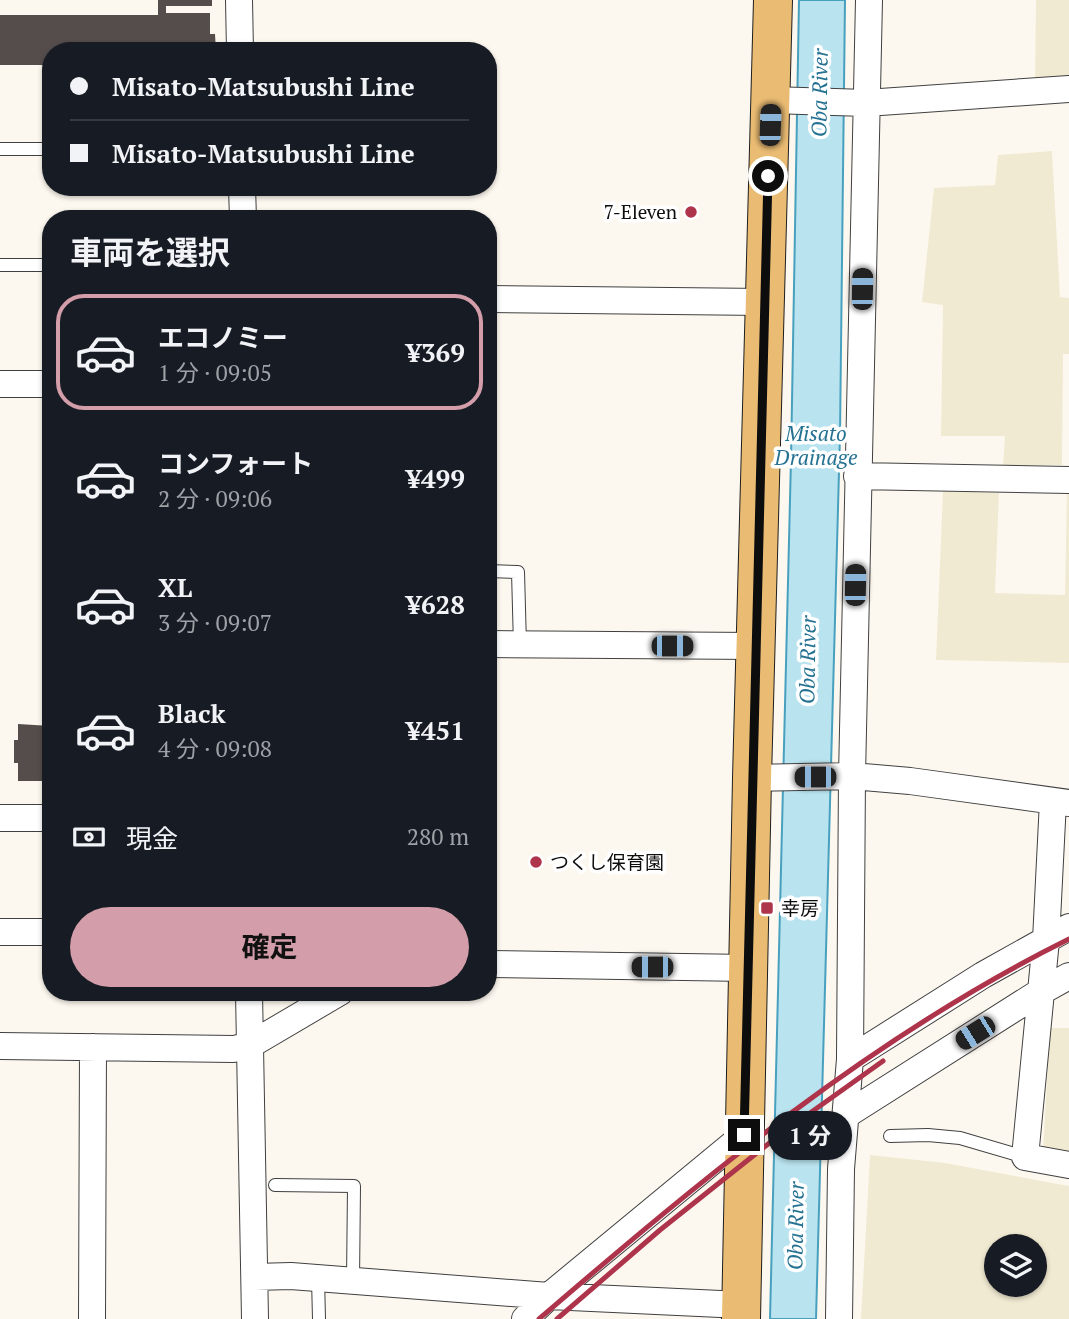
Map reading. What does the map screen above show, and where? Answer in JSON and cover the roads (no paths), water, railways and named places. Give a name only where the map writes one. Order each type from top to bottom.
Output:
[{"type":"main road","points":[[742,1312],[748,968],[761,778],[756,646],[764,302],[779,100],[773,0]]},
{"type":"street","points":[[239,0],[240,42]]},
{"type":"street","points":[[839,1319],[841,1169],[850,1059],[845,777],[857,476],[860,102],[869,0]]},
{"type":"street","points":[[779,100],[860,102],[1069,89]]},
{"type":"street","points":[[497,299],[764,302]]},
{"type":"street","points":[[0,384],[42,384]]},
{"type":"street","points":[[857,476],[1069,480]]},
{"type":"street","points":[[497,644],[756,646]]},
{"type":"street","points":[[761,778],[845,777],[910,781],[1061,802],[1025,1157],[1069,1165]]},
{"type":"street","points":[[0,818],[42,818]]},
{"type":"street","points":[[850,1059],[983,975],[1069,927]]},
{"type":"street","points":[[0,932],[42,932]]},
{"type":"street","points":[[497,964],[748,968]]},
{"type":"street","points":[[846,1115],[1069,976]]},
{"type":"street","points":[[249,1001],[255,1319]]},
{"type":"street","points":[[0,1046],[234,1049],[250,1045],[325,1001]]},
{"type":"street","points":[[92,1319],[93,1047]]},
{"type":"street","points":[[525,1319],[549,1296],[744,1135]]},
{"type":"street","points":[[255,1277],[291,1276],[610,1299],[742,1312]]},
{"type":"street","points":[[587,1319],[610,1299]]},
{"type":"lane","points":[[0,149],[42,149]]},
{"type":"lane","points":[[0,265],[42,265]]},
{"type":"lane","points":[[497,571],[519,572],[520,645]]},
{"type":"lane","points":[[890,1136],[960,1138],[1025,1157]]},
{"type":"lane","points":[[275,1185],[354,1186],[353,1281]]},
{"type":"lane","points":[[318,1278],[319,1319]]},
{"type":"water","name":"Misato Drainage","points":[[799,0],[845,0],[840,435],[816,1319],[770,1319],[791,459]]},
{"type":"railway","points":[[539,1319],[664,1213],[792,1112],[927,1019],[997,977],[1069,939]]},
{"type":"railway","points":[[557,1319],[660,1230],[782,1133],[883,1061]]},
{"type":"place","name":"7-Eleven","points":[[691,212]]},
{"type":"place","name":"つくし保育園","points":[[536,862]]},
{"type":"place","name":"幸房","points":[[767,908]]},
{"type":"water label","name":"Oba River","points":[[820,93]]},
{"type":"water label","name":"Oba River","points":[[808,660]]},
{"type":"water label","name":"Oba River","points":[[796,1226]]}]
